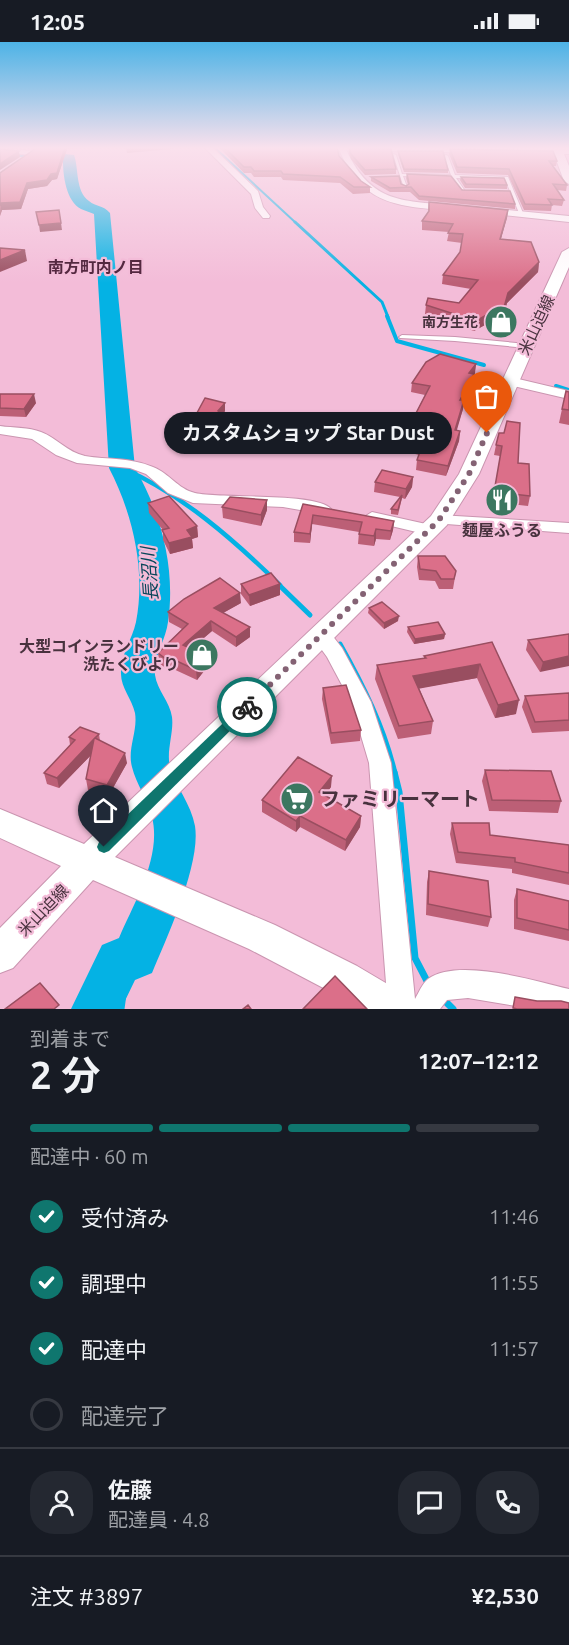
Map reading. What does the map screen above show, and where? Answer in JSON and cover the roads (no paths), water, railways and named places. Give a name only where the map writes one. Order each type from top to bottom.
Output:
[{"type":"main road","name":"米山迫線","points":[[0,955],[161,790],[434,525],[469,474],[569,255]]},
{"type":"main road","points":[[0,823],[262,937],[306,958],[392,1009]]},
{"type":"street","points":[[254,192],[259,208],[266,216]]},
{"type":"street","points":[[381,192],[396,202],[459,209]]},
{"type":"street","points":[[480,210],[569,219]]},
{"type":"street","points":[[518,366],[569,395]]},
{"type":"street","points":[[0,430],[36,435],[61,452],[82,460],[123,463],[151,471],[174,490],[193,498],[283,502],[336,511]]},
{"type":"street","points":[[357,515],[434,525],[569,528]]},
{"type":"street","points":[[321,635],[350,678],[361,702],[380,763],[402,1009]]},
{"type":"street","points":[[432,998],[460,984],[509,990],[569,1002]]},
{"type":"lane","points":[[511,192],[521,213]]},
{"type":"lane","points":[[402,337],[455,339],[518,366]]},
{"type":"waterway","name":"長沼川","points":[[76,192],[84,205],[98,209],[102,213],[122,468],[131,484],[145,522],[153,564],[152,622],[139,662],[138,675],[140,685],[152,708],[154,719],[151,767],[170,809],[175,827],[173,851],[165,882],[135,957],[119,962],[96,1009]]},
{"type":"waterway","points":[[263,192],[296,223]]},
{"type":"waterway","points":[[295,222],[382,302],[388,317]]},
{"type":"waterway","points":[[387,316],[397,341],[484,365]]},
{"type":"waterway","points":[[556,386],[569,390]]},
{"type":"waterway","points":[[122,468],[166,491],[206,519],[280,585]]},
{"type":"waterway","points":[[278,584],[310,615]]},
{"type":"waterway","points":[[340,644],[372,707],[395,773]]},
{"type":"waterway","points":[[394,772],[399,792],[415,958],[428,983]]},
{"type":"waterway","points":[[121,1009],[123,994],[135,957]]},
{"type":"waterway","points":[[442,998],[453,1009]]},
{"type":"place","name":"南方生花","points":[[501,322]]},
{"type":"place","name":"カスタムショップ Star Dust","points":[[487,433]]},
{"type":"place","name":"麺屋ふうる","points":[[502,500]]},
{"type":"place","name":"大型コインランドリー 洗たくびより","points":[[202,655]]},
{"type":"place","name":"ファミリーマート","points":[[297,799]]},
{"type":"district","name":"南方町内ノ目","points":[[96,267]]}]
